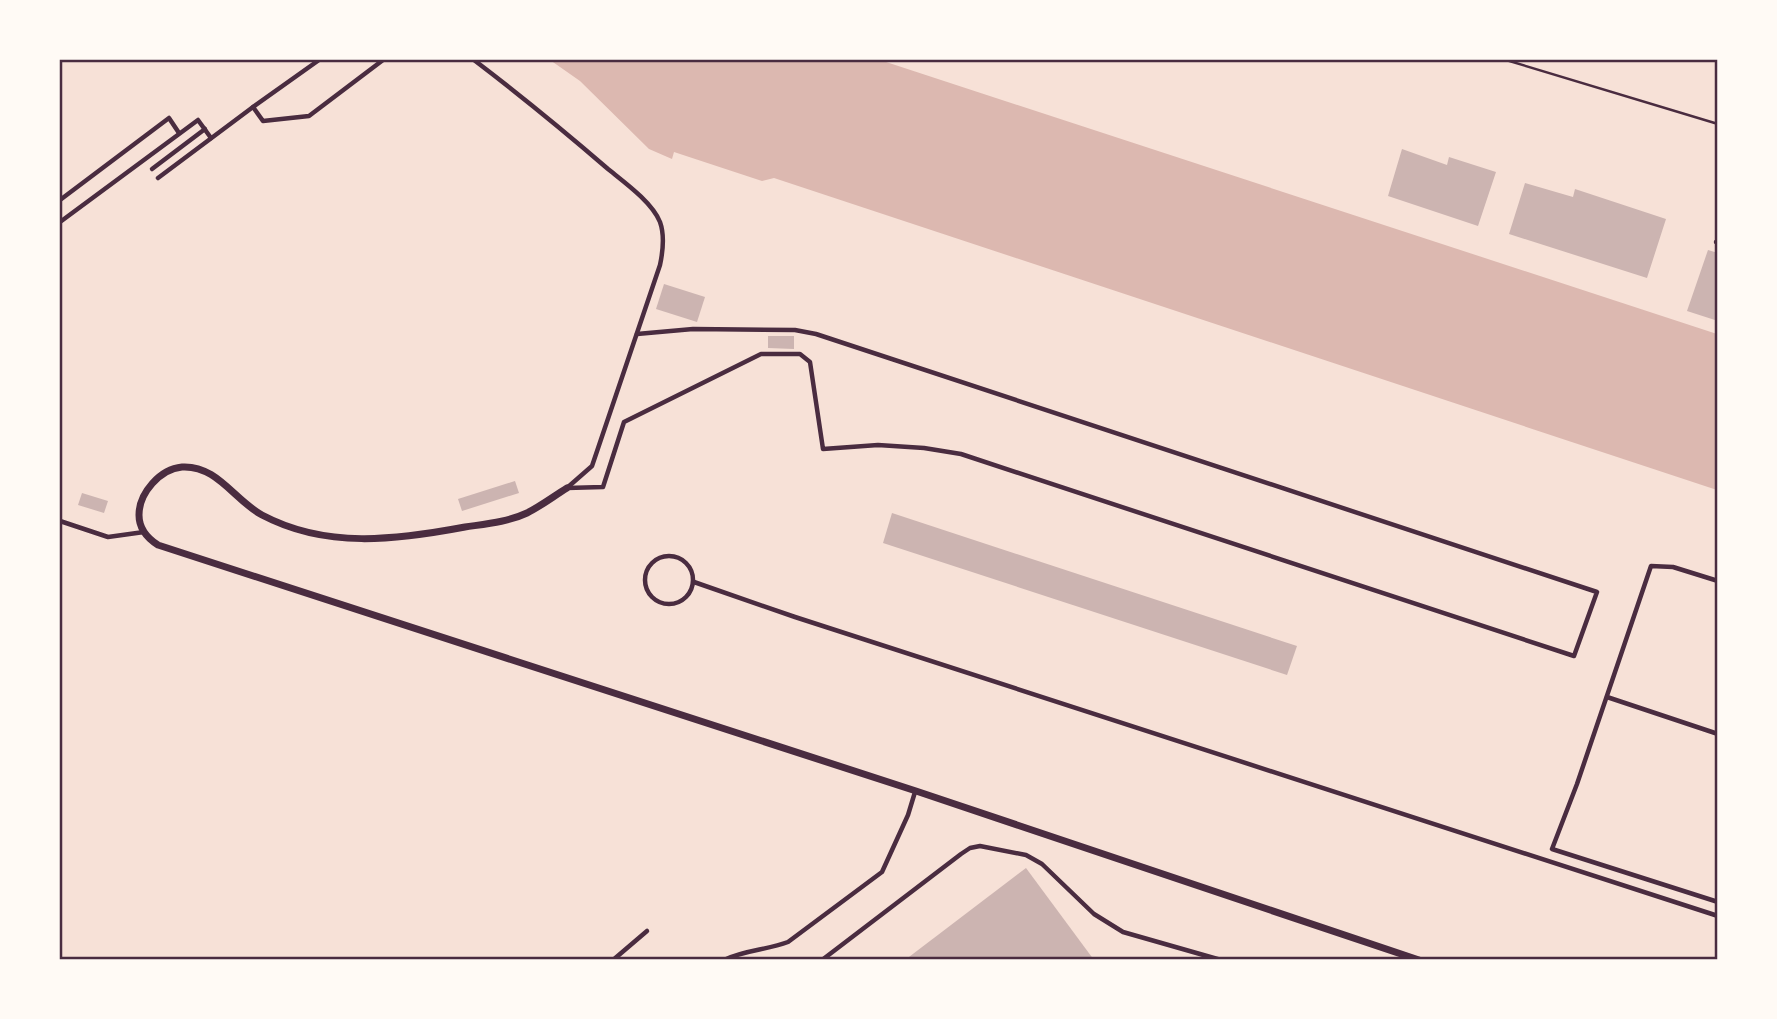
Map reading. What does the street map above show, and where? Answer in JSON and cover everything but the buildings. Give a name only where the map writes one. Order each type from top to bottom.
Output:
[{"type":"street","points":[[568,488],[526,513],[508,519],[412,537],[382,540],[333,538],[291,528],[258,513],[212,474],[197,468],[176,468],[158,477],[144,495],[139,515],[149,540],[158,545],[916,791],[1419,960]]},
{"type":"lane","points":[[158,178],[319,60]]},
{"type":"lane","points":[[253,107],[263,121],[309,116],[383,60]]},
{"type":"lane","points":[[474,60],[547,116],[633,190],[660,222],[664,250],[592,466],[568,488]]},
{"type":"lane","points":[[60,200],[169,118],[179,133]]},
{"type":"lane","points":[[60,222],[198,120],[211,138]]},
{"type":"lane","points":[[152,169],[205,129]]},
{"type":"lane","points":[[568,488],[603,487],[624,422],[761,354],[800,354],[810,362],[823,449],[878,445],[961,454],[1574,656],[1597,592],[816,334],[795,330],[693,329],[636,334]]},
{"type":"lane","points":[[60,521],[108,537],[144,532]]},
{"type":"lane","points":[[665,556],[673,556],[689,566],[694,582],[688,596],[681,602],[667,604],[652,598],[646,589],[645,580],[648,568],[653,562],[665,556]]},
{"type":"lane","points":[[1717,582],[1673,567],[1651,566],[1577,784],[1552,849],[1717,902]]},
{"type":"lane","points":[[694,582],[1717,916]]},
{"type":"lane","points":[[1606,697],[1717,734]]},
{"type":"lane","points":[[724,960],[789,942],[882,872],[916,791]]},
{"type":"lane","points":[[822,960],[961,854],[979,846],[1034,859],[1094,914],[1123,932],[1221,960]]},
{"type":"lane","points":[[613,960],[647,931]]},
{"type":"path","points":[[1506,60],[1717,124]]},
{"type":"shaded area","points":[[550,60],[880,60],[1717,334],[1717,490],[774,178],[762,181],[674,152],[672,159],[649,149],[580,81]]}]
